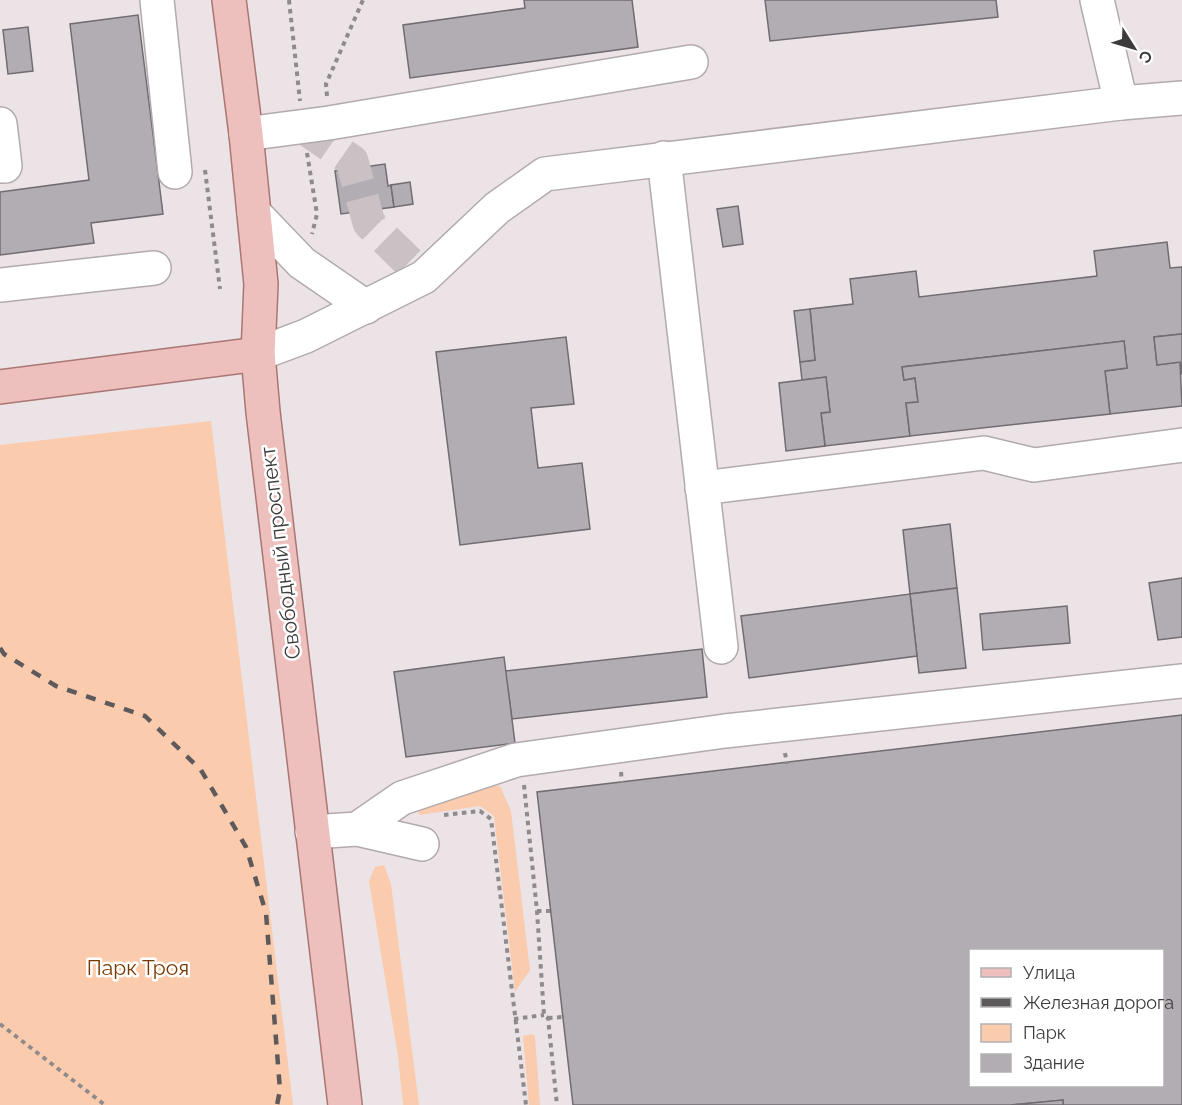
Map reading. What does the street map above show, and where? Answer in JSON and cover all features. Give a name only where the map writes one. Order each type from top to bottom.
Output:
[{"type":"main road","name":"Свободный проспект","points":[[229,0],[246,134],[261,284],[258,354],[345,1105]]},
{"type":"main road","points":[[0,387],[258,354]]},
{"type":"street","points":[[157,0],[176,172]]},
{"type":"street","points":[[1097,0],[1121,103]]},
{"type":"street","points":[[246,134],[329,123],[691,62]]},
{"type":"street","points":[[258,354],[306,336],[424,277],[497,208],[545,174],[1121,103],[1182,98]]},
{"type":"street","points":[[0,124],[5,166],[0,166]]},
{"type":"street","points":[[664,158],[721,647]]},
{"type":"street","points":[[254,213],[302,263],[366,307]]},
{"type":"street","points":[[0,285],[154,268]]},
{"type":"street","points":[[702,488],[984,453],[1034,465],[1182,445]]},
{"type":"street","points":[[357,829],[402,798],[522,760],[725,731],[1182,681]]},
{"type":"street","points":[[312,832],[357,829],[422,843]]},
{"type":"path","points":[[329,123],[326,84],[363,0]]},
{"type":"path","points":[[522,760],[546,1017],[557,1105]]},
{"type":"path","points":[[440,816],[480,811],[491,819],[526,1105]]},
{"type":"path","points":[[537,911],[550,911]]},
{"type":"path","points":[[514,1019],[563,1017]]},
{"type":"path","points":[[0,1024],[105,1105]]},
{"type":"green space","name":"Парк Троя","points":[[211,421],[293,1105],[0,1105],[0,445]]},
{"type":"green space","points":[[487,784],[500,786],[511,811],[530,970],[515,992],[494,816],[480,806],[419,815],[417,807]]},
{"type":"green space","points":[[384,865],[391,884],[419,1105],[403,1105],[398,1056],[369,881],[375,867]]},
{"type":"green space","points":[[532,1034],[535,1036],[540,1105],[529,1105],[523,1036]]},
{"type":"building","points":[[524,0],[632,0],[638,47],[410,78],[403,25],[525,8]]},
{"type":"building","points":[[765,0],[996,0],[998,17],[770,41]]},
{"type":"building","points":[[138,15],[163,214],[91,223],[94,243],[0,255],[0,192],[89,180],[70,24]]},
{"type":"building","points":[[28,27],[33,71],[8,74],[3,30]]},
{"type":"building","points":[[385,164],[394,207],[341,214],[335,171]]},
{"type":"building","points":[[410,182],[413,204],[394,207],[391,185]]},
{"type":"building","points":[[738,206],[743,244],[723,247],[717,209]]},
{"type":"building","points":[[1167,242],[1170,268],[1182,267],[1182,334],[1154,337],[1157,365],[1180,362],[1182,406],[1110,414],[1105,371],[1127,368],[1124,341],[902,367],[904,380],[915,378],[918,402],[906,403],[910,436],[825,446],[821,413],[830,412],[826,377],[802,380],[800,362],[815,360],[810,309],[853,304],[850,279],[916,271],[919,297],[1097,276],[1094,251]]},
{"type":"building","points":[[810,309],[815,360],[800,362],[794,311]]},
{"type":"building","points":[[1182,334],[1182,375],[1180,362],[1157,365],[1154,337]]},
{"type":"building","points":[[566,337],[574,404],[531,408],[538,468],[582,463],[590,529],[460,545],[436,352]]},
{"type":"building","points":[[1124,341],[1127,368],[1105,371],[1110,414],[910,436],[906,403],[918,402],[915,378],[904,380],[902,367]]},
{"type":"building","points":[[826,377],[830,412],[821,413],[825,446],[786,451],[779,383]]},
{"type":"building","points":[[950,524],[957,588],[910,594],[903,530]]},
{"type":"building","points":[[1182,578],[1182,637],[1158,640],[1149,583]]},
{"type":"building","points":[[957,588],[966,668],[919,673],[910,594]]},
{"type":"building","points":[[910,594],[917,656],[749,678],[741,616]]},
{"type":"building","points":[[1067,606],[1070,643],[983,650],[980,614]]},
{"type":"building","points":[[702,649],[707,697],[512,719],[505,671]]},
{"type":"building","points":[[504,657],[515,743],[406,757],[394,672]]},
{"type":"building","points":[[1182,715],[1182,1105],[1063,1105],[1063,1100],[1011,1105],[573,1105],[537,792]]},
{"type":"building","points":[[1063,1100],[1063,1105],[1011,1105]]},
{"type":"tunnel","points":[[303,127],[352,161],[369,223],[424,277]]},
{"type":"railway","points":[[0,648],[4,654],[56,686],[145,716],[201,770],[246,847],[266,913],[280,1090],[277,1105]]}]
